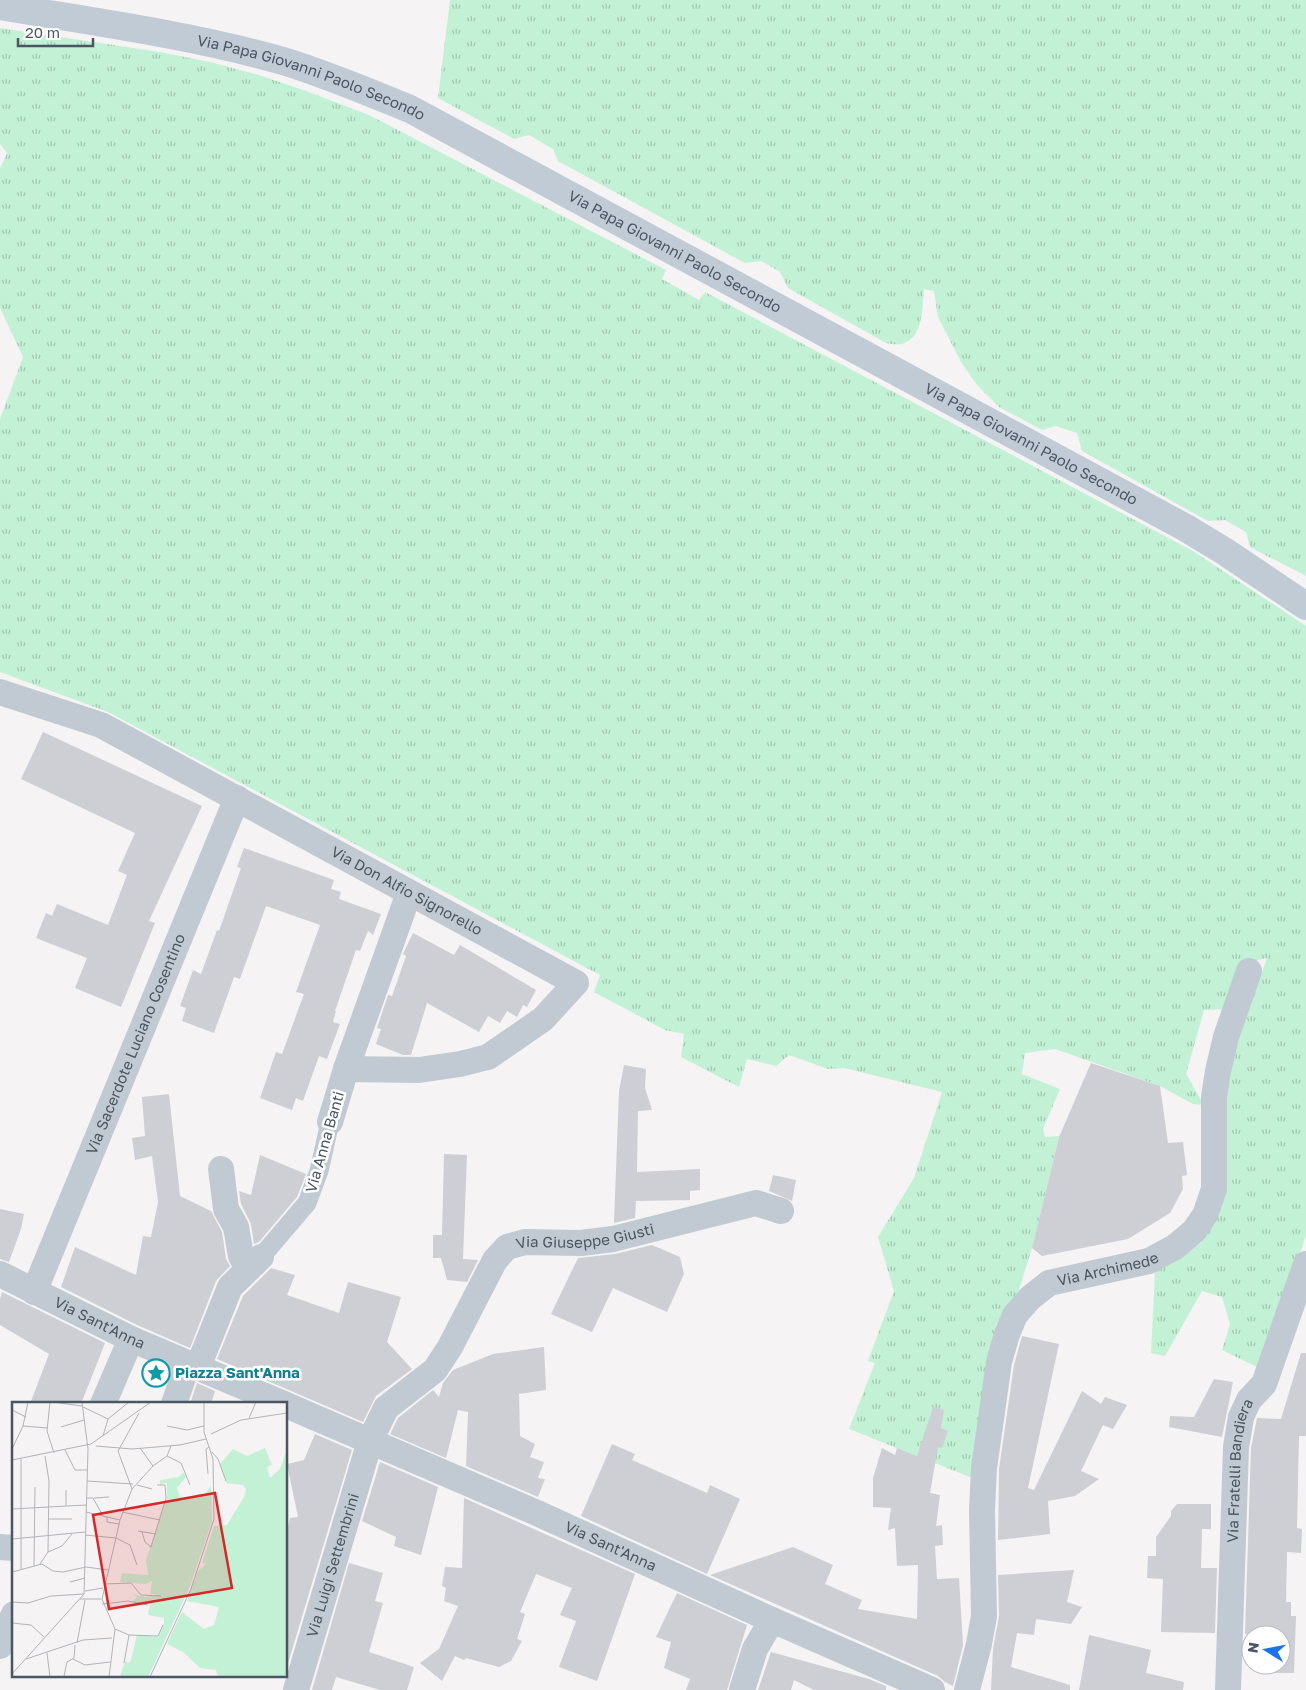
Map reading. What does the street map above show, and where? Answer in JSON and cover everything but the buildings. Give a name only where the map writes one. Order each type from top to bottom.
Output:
[{"type":"main road","name":"Via Papa Giovanni Paolo Secondo","points":[[0,6],[166,34],[282,61],[347,83],[410,109],[1186,528],[1224,550],[1306,606]]},
{"type":"street","name":"Via Don Alfio Signorello","points":[[0,692],[102,725],[576,983],[543,1019],[488,1057],[460,1064],[419,1070],[346,1069]]},
{"type":"street","name":"Via Sacerdote Luciano Cosentino","points":[[34,1292],[237,798]]},
{"type":"street","name":"Via Anna Banti","points":[[175,1402],[230,1287],[307,1203],[319,1171],[330,1122],[346,1069],[409,893]]},
{"type":"street","name":"Via Archimede","points":[[967,1690],[984,1616],[982,1510],[984,1468],[999,1362],[1007,1334],[1015,1315],[1030,1298],[1049,1284],[1149,1261],[1175,1247],[1194,1231],[1205,1215],[1214,1189],[1214,1097],[1218,1071],[1226,1037],[1249,971]]},
{"type":"street","points":[[221,1169],[226,1209],[236,1227],[241,1256],[254,1263]]},
{"type":"street","name":"Via Giuseppe Giusti","points":[[370,1441],[386,1408],[434,1370],[450,1347],[495,1260],[507,1247],[525,1242],[581,1243],[613,1239],[756,1203],[781,1211]]},
{"type":"street","name":"Via Fratelli Bandiera","points":[[1228,1690],[1236,1447],[1241,1416],[1249,1400],[1264,1384],[1306,1264]]},
{"type":"street","name":"Via Sant'Anna","points":[[0,1274],[131,1339],[280,1402]]},
{"type":"street","points":[[104,1402],[131,1339]]},
{"type":"street","name":"Via Sant'Anna","points":[[288,1405],[537,1513],[772,1620],[932,1690]]},
{"type":"street","name":"Via Luigi Settembrini","points":[[296,1690],[370,1441]]},
{"type":"street","points":[[0,1646],[12,1619]]},
{"type":"street","points":[[742,1690],[755,1649],[772,1620]]},
{"type":"green space","points":[[450,0],[1306,0],[1306,576],[1250,547],[1246,532],[1225,520],[1208,521],[1082,451],[1077,433],[1056,426],[1042,430],[999,407],[977,385],[961,362],[938,317],[934,291],[924,289],[921,321],[914,335],[902,344],[886,343],[788,288],[780,272],[761,261],[745,263],[558,161],[553,149],[529,135],[514,139],[438,98]]},
{"type":"green space","points":[[0,28],[160,52],[210,62],[259,75],[369,115],[666,270],[662,279],[699,300],[705,292],[1193,551],[1306,626],[1306,1235],[1263,1370],[1222,1350],[1230,1324],[1222,1297],[1202,1291],[1165,1356],[1151,1353],[1155,1272],[1181,1258],[1202,1242],[1220,1210],[1227,1179],[1227,1087],[1229,1066],[1267,958],[1239,964],[1223,1009],[1204,1010],[1186,1074],[1204,1105],[1193,1104],[1160,1086],[1055,1049],[1025,1053],[1022,1074],[1060,1089],[1043,1129],[1045,1137],[1059,1136],[1032,1248],[1018,1293],[996,1325],[983,1395],[975,1479],[849,1429],[875,1363],[868,1361],[894,1291],[878,1237],[914,1178],[942,1092],[844,1068],[828,1069],[789,1055],[776,1066],[747,1059],[739,1087],[681,1057],[684,1034],[665,1030],[594,992],[600,975],[108,712],[0,672],[0,419],[23,357],[0,308],[0,169],[7,153],[0,144]]},
{"type":"place","name":"Piazza Sant'Anna","points":[[156,1373]]}]
